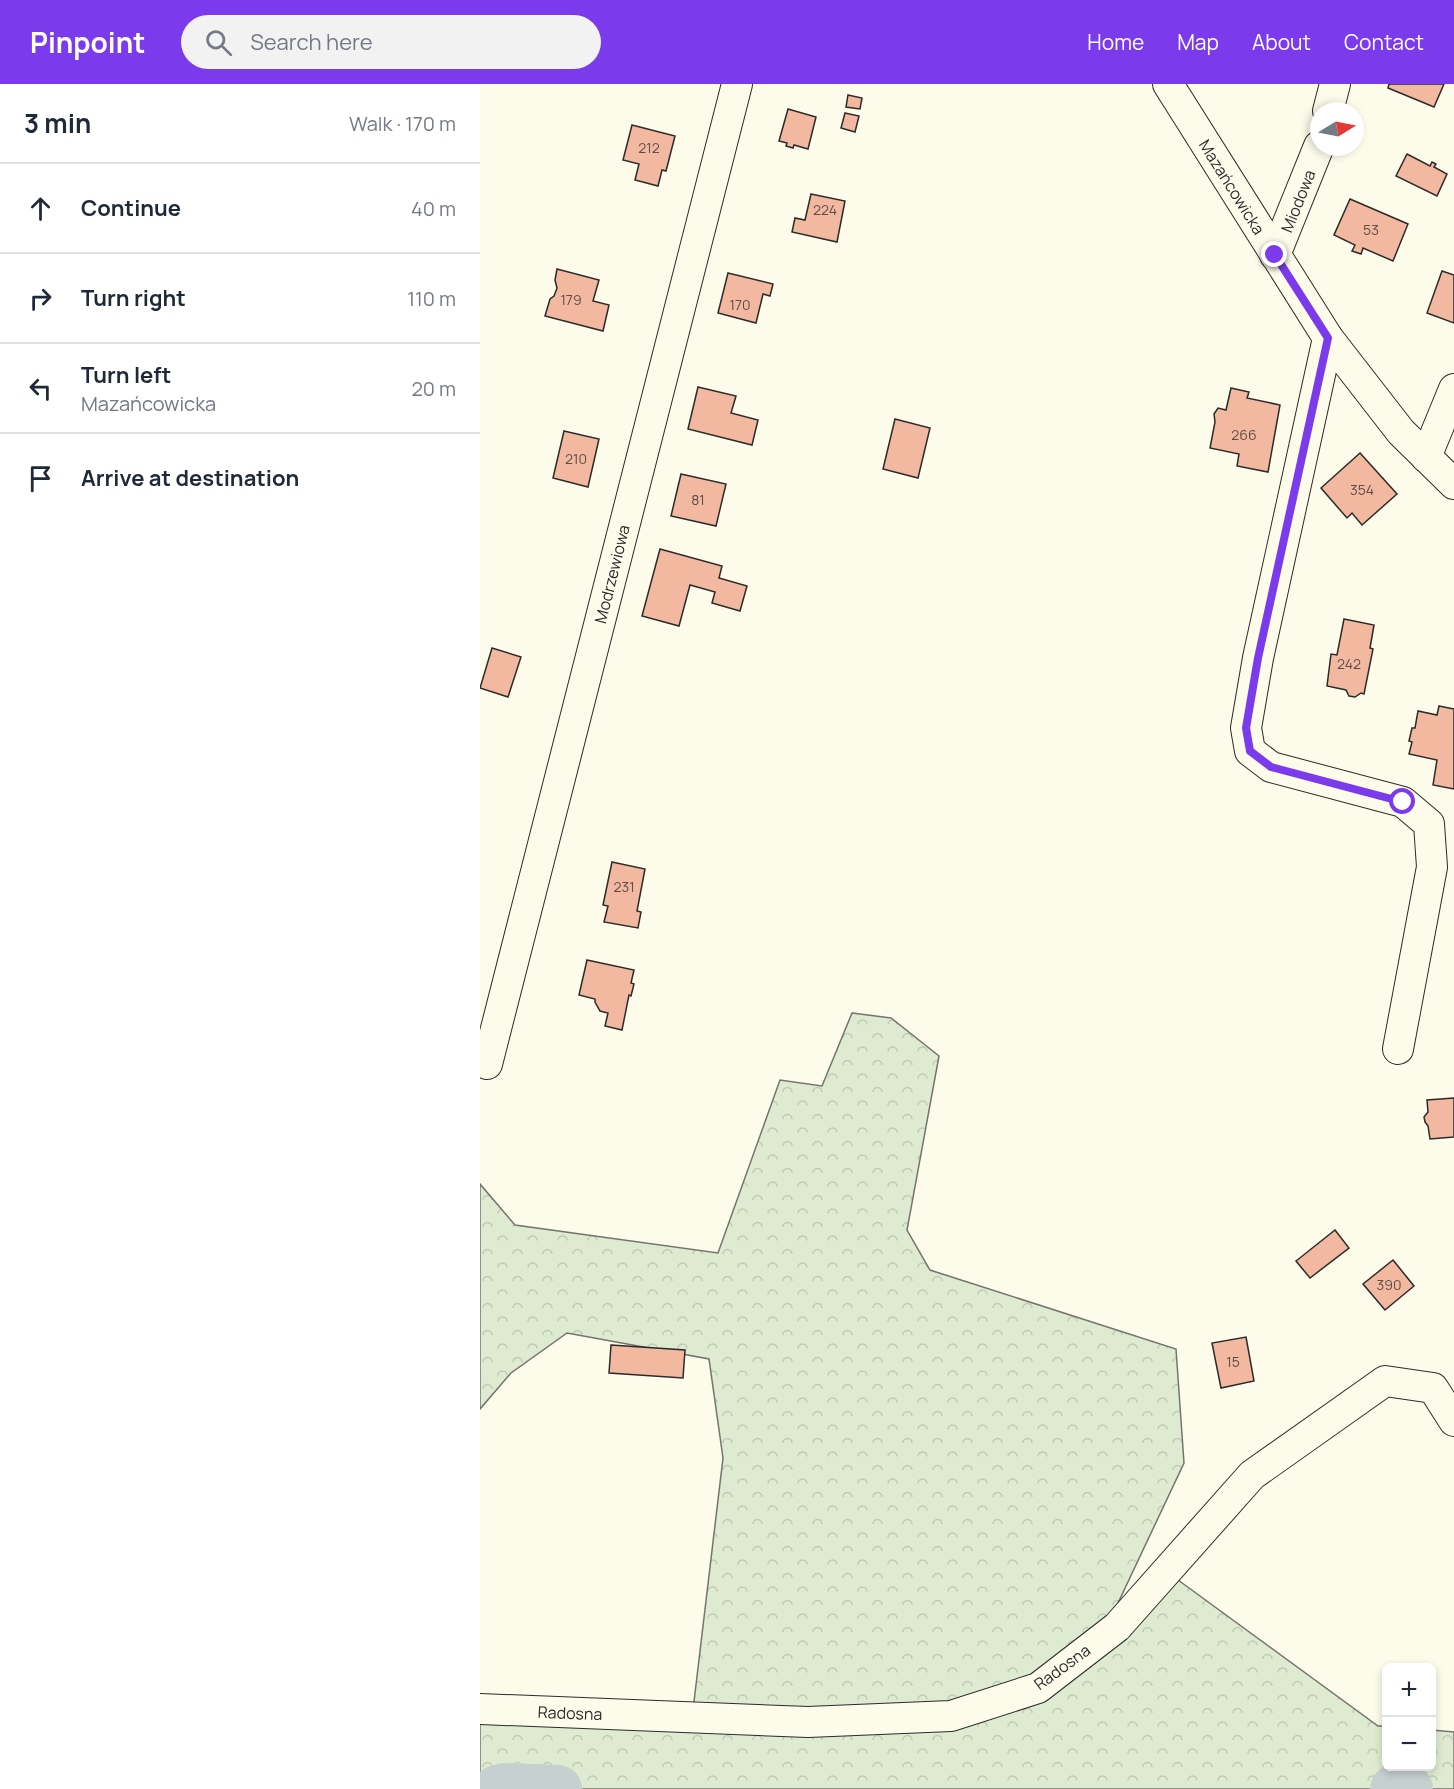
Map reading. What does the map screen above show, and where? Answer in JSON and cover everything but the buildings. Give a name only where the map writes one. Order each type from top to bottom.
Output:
[{"type":"street","name":"Modrzewiowa","points":[[487,1064],[737,84]]},
{"type":"street","name":"Mazańcowicka","points":[[1168,84],[1328,338],[1401,432],[1454,484]]},
{"type":"street","points":[[1330,102],[1335,84]]},
{"type":"street","name":"Miodowa","points":[[1275,255],[1315,156]]},
{"type":"street","points":[[1328,338],[1261,646],[1246,728],[1250,751],[1271,767],[1403,802],[1428,824],[1432,867],[1398,1049]]},
{"type":"street","points":[[1426,457],[1454,389]]},
{"type":"street","name":"Radosna","points":[[480,1709],[808,1722],[951,1716],[1038,1688],[1117,1627],[1252,1474],[1385,1381],[1433,1388],[1454,1421]]},
{"type":"green space","points":[[852,1013],[891,1018],[939,1056],[907,1230],[930,1270],[1176,1349],[1184,1463],[1110,1620],[1033,1680],[947,1709],[693,1710],[723,1458],[709,1359],[567,1333],[511,1373],[480,1409],[480,1184],[515,1225],[718,1253],[780,1080],[822,1086]]},
{"type":"green space","points":[[1174,1577],[1378,1726],[1382,1726],[1382,1771],[1436,1771],[1436,1730],[1454,1732],[1454,1789],[480,1789],[480,1723],[806,1730],[1041,1695]]},
{"type":"waterway","points":[[497,1789],[505,1787],[558,1789]]},
{"type":"waterway","points":[[1394,1789],[1409,1789]]},
{"type":"route","points":[[1275,255],[1328,338],[1258,658],[1246,728],[1250,751],[1271,767],[1403,802]]}]
